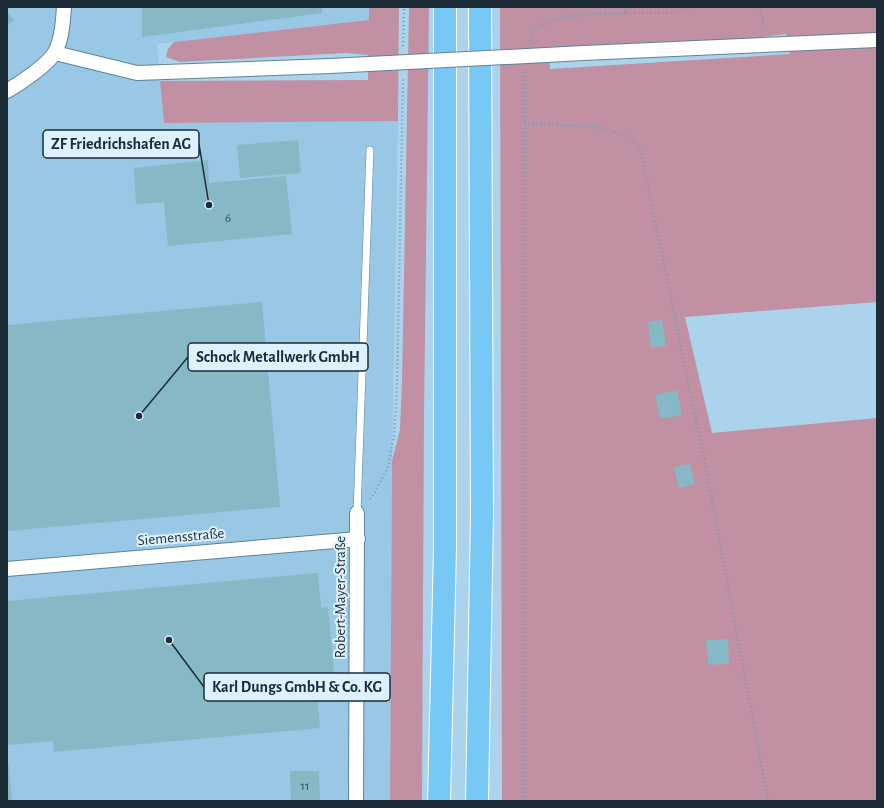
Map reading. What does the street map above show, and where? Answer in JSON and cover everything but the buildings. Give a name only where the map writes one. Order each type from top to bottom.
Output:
[{"type":"highway","points":[[439,801],[445,549],[445,7]]},
{"type":"highway","points":[[477,801],[482,515],[480,7]]},
{"type":"street","points":[[7,91],[28,78],[55,53],[63,24],[64,7]]},
{"type":"street","points":[[55,53],[137,73],[330,66],[877,40]]},
{"type":"street","name":"Robert-Mayer-Straße","points":[[356,513],[358,539],[356,801]]},
{"type":"street","name":"Siemensstraße","points":[[7,569],[358,539]]},
{"type":"lane","points":[[356,513],[370,150]]},
{"type":"path","points":[[403,46],[404,7]]},
{"type":"path","points":[[625,13],[626,7]]},
{"type":"path","points":[[530,44],[531,37],[542,25],[563,16],[625,13],[674,13],[690,7]]},
{"type":"path","points":[[758,7],[763,19],[764,46]]},
{"type":"path","points":[[524,801],[524,80],[526,65]]},
{"type":"path","points":[[356,513],[375,492],[388,467],[394,437],[397,386],[403,70]]},
{"type":"path","points":[[524,123],[598,127],[626,135],[640,148],[705,463],[768,801]]},
{"type":"shaded area","points":[[7,7],[369,7],[369,20],[157,44],[164,123],[398,121],[392,461],[390,801],[7,801]]},
{"type":"shaded area","points":[[369,7],[399,7],[398,121],[164,123],[160,81],[368,80],[368,55],[346,53],[180,62],[166,57],[168,49],[174,42],[369,20]]},
{"type":"shaded area","points":[[409,7],[429,7],[424,416],[422,801],[390,801],[392,461],[400,429],[402,382]]},
{"type":"shaded area","points":[[500,7],[877,7],[877,302],[685,317],[712,433],[877,418],[877,801],[502,801]],"holes":[[[786,34],[790,54],[550,69],[549,49],[728,41]]]},
{"type":"place","name":"ZF Friedrichshafen AG","points":[[209,205]]},
{"type":"place","name":"Schock Metallwerk GmbH","points":[[139,416]]},
{"type":"place","name":"Karl Dungs GmbH & Co. KG","points":[[169,640]]}]
